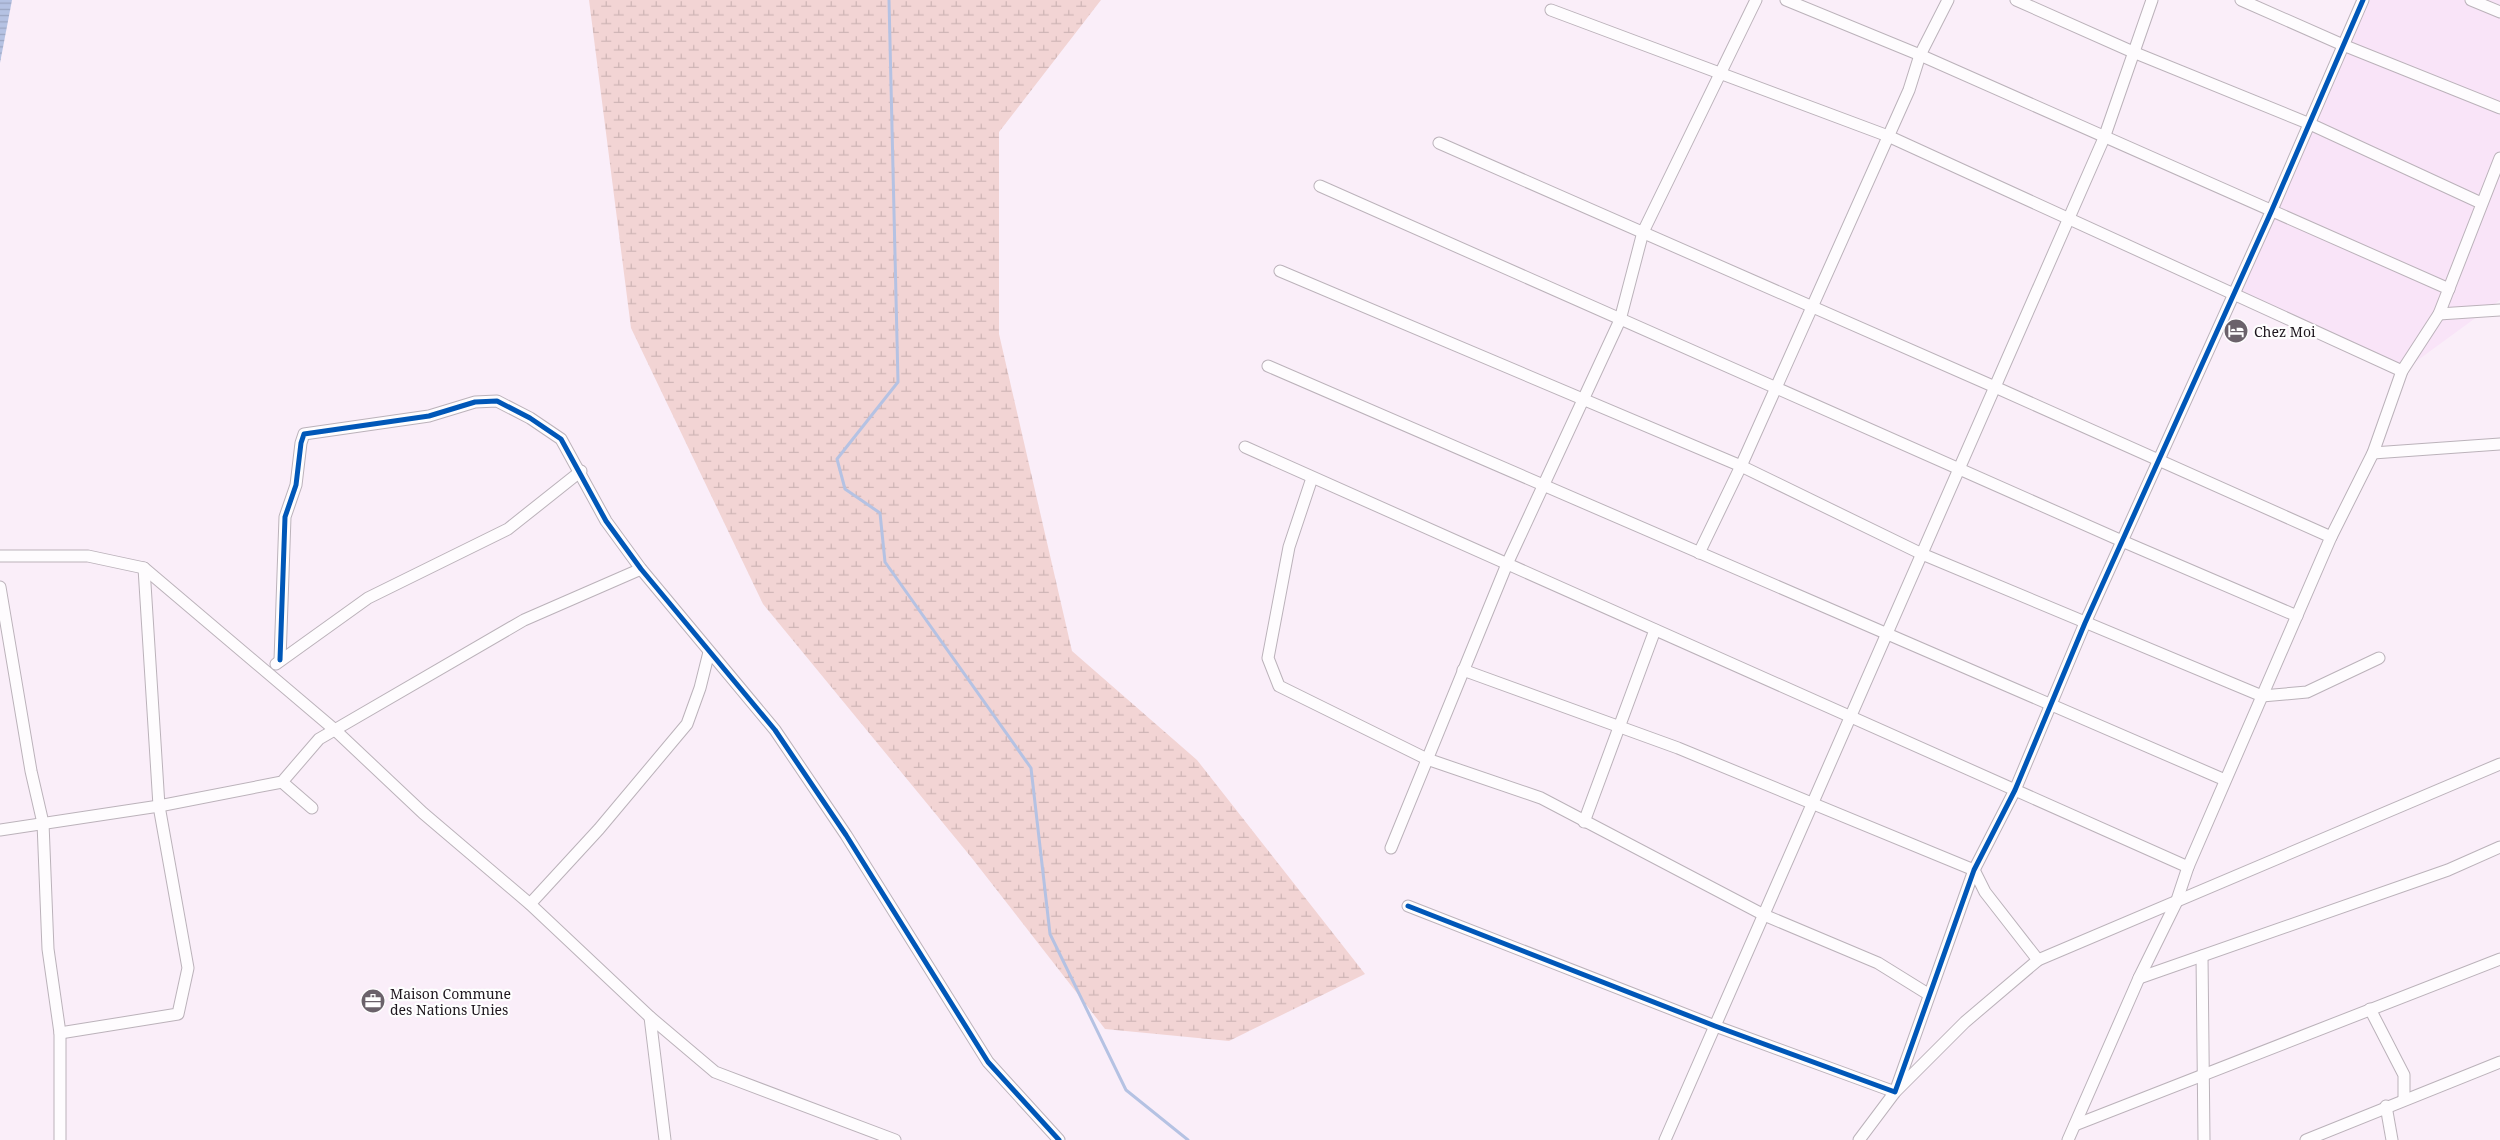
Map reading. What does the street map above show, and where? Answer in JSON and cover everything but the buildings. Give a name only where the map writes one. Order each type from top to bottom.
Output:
[{"type":"street","points":[[1391,848],[1507,564],[1620,320],[1643,232],[1756,0]]},
{"type":"street","points":[[1786,0],[1920,55],[2449,289]]},
{"type":"street","points":[[1699,553],[1741,466],[1909,90],[1920,55],[1948,0]]},
{"type":"street","points":[[2016,0],[2133,52],[2310,124],[2481,203]]},
{"type":"street","points":[[1665,1140],[2104,138],[2152,0]]},
{"type":"street","points":[[2241,0],[2344,45],[2500,108]]},
{"type":"street","points":[[1894,1092],[1974,870],[2015,790],[2085,623],[2272,212],[2363,0]]},
{"type":"street","points":[[2471,0],[2500,12]]},
{"type":"street","points":[[1551,10],[1888,136],[2402,371]]},
{"type":"street","points":[[1439,143],[1812,306],[2331,537]]},
{"type":"street","points":[[2068,1140],[2139,978],[2176,903],[2188,867],[2331,537],[2373,453],[2402,371],[2439,314],[2500,158]]},
{"type":"street","points":[[1320,186],[1620,320],[1960,467],[2122,541],[2297,616]]},
{"type":"street","points":[[1280,271],[1741,466],[1922,554],[2262,696],[2307,692],[2379,658]]},
{"type":"street","points":[[2439,314],[2500,310]]},
{"type":"street","points":[[1268,366],[1544,487],[2226,780]]},
{"type":"street","points":[[280,660],[285,517],[296,485],[301,443],[304,434],[429,416],[475,402],[496,401],[530,418],[561,440],[581,472],[606,521],[640,569],[775,730],[840,827],[988,1062],[1060,1140]]},
{"type":"street","points":[[2373,453],[2500,444]]},
{"type":"street","points":[[1245,447],[2188,867]]},
{"type":"street","points":[[267,672],[280,660],[368,598],[508,529],[581,472]]},
{"type":"street","points":[[1312,478],[1289,547],[1268,658],[1279,686],[1427,759],[1541,798],[1764,914],[1878,963],[1928,994]]},
{"type":"street","points":[[0,556],[88,556],[144,568],[335,730],[423,813],[530,904],[650,1017],[715,1072],[895,1140]]},
{"type":"street","points":[[60,1033],[178,1014],[188,968],[159,806],[144,568]]},
{"type":"street","points":[[0,830],[159,806],[282,782],[319,739],[524,620],[640,569]]},
{"type":"street","points":[[0,587],[31,772],[43,823],[48,949],[60,1033],[60,1140]]},
{"type":"street","points":[[1584,822],[1655,630]]},
{"type":"street","points":[[530,904],[599,829],[687,724],[700,688],[709,652]]},
{"type":"street","points":[[1463,670],[1678,748],[1974,870],[1985,892],[2038,960]]},
{"type":"street","points":[[1859,1140],[1894,1092],[1964,1022],[2038,960],[2500,764]]},
{"type":"street","points":[[282,782],[312,808]]},
{"type":"street","points":[[2139,978],[2448,870],[2500,847]]},
{"type":"street","points":[[1408,906],[1715,1026],[1894,1092]]},
{"type":"street","points":[[2202,956],[2205,1074],[2204,1140]]},
{"type":"street","points":[[2075,1125],[2500,959]]},
{"type":"street","points":[[2370,1009],[2404,1075],[2404,1099]]},
{"type":"street","points":[[650,1017],[665,1140]]},
{"type":"street","points":[[2306,1140],[2386,1106],[2500,1062]]},
{"type":"street","points":[[2386,1106],[2392,1140]]},
{"type":"shaded area","points":[[2366,0],[2500,0],[2500,300],[2403,371],[2235,293]]},
{"type":"green space","points":[[589,0],[1101,0],[999,132],[999,334],[1072,651],[1197,760],[1365,974],[1229,1041],[1105,1029],[971,857],[763,604],[631,328]]},
{"type":"water","points":[[0,0],[12,0],[0,63]]},
{"type":"waterway","points":[[889,0],[898,382],[837,459],[845,489],[880,513],[885,562],[1031,768],[1050,934],[1126,1090],[1188,1140]]},
{"type":"cycle path","points":[[1408,906],[1715,1026],[1895,1092],[1974,870],[2015,790],[2085,623],[2271,212],[2363,0]]},
{"type":"cycle path","points":[[280,660],[285,517],[296,485],[301,443],[304,434],[429,416],[475,402],[497,401],[530,418],[561,439],[606,521],[641,569],[775,730],[846,835],[988,1062],[1059,1140]]},
{"type":"place","name":"Chez Moi","points":[[2236,331]]},
{"type":"place","name":"Maison Commune des Nations Unies","points":[[373,1001]]}]
